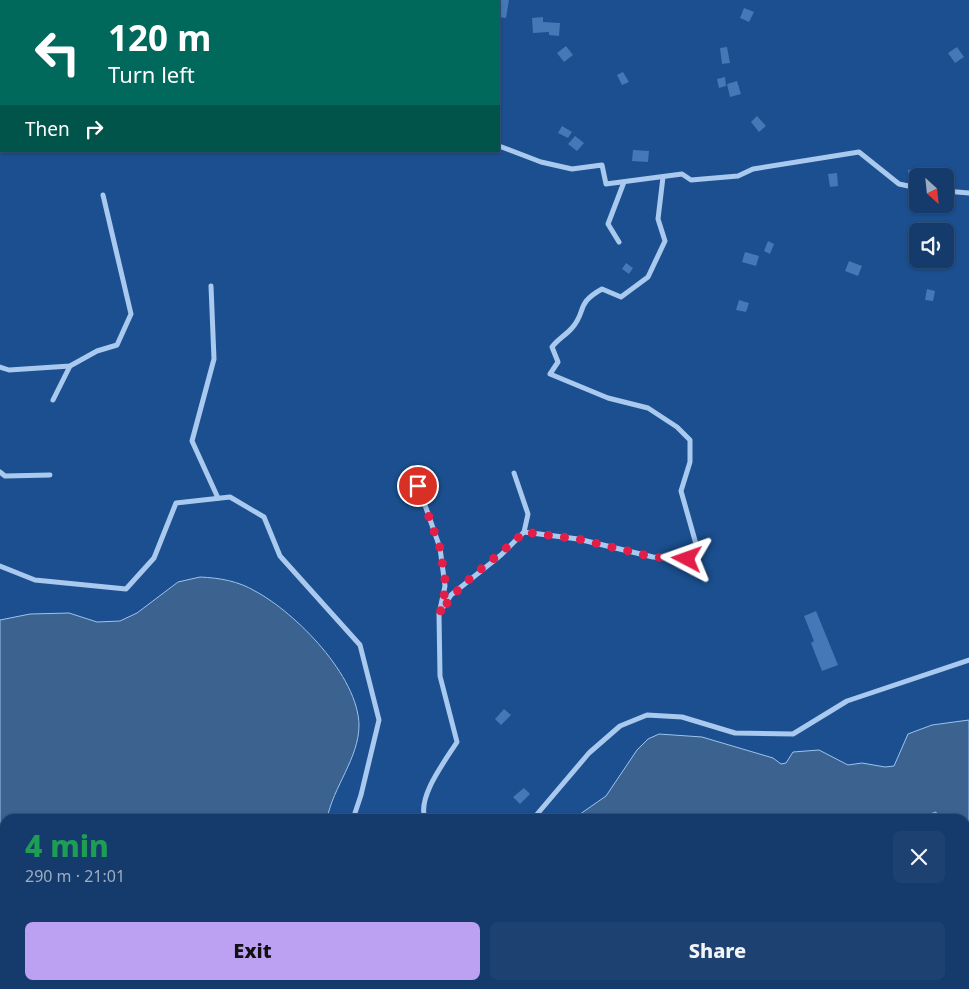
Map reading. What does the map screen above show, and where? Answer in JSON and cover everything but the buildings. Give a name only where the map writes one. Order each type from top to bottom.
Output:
[{"type":"street","points":[[500,146],[541,162],[572,169],[602,165],[606,184],[682,174],[691,180],[738,176],[753,169],[858,152],[899,184],[909,186]]},
{"type":"street","points":[[524,532],[578,539],[653,557],[687,559],[698,551],[681,491],[690,462],[690,440],[677,427],[648,408],[608,398],[550,374],[558,362],[552,347],[560,336],[572,328],[586,298],[602,289],[621,297],[648,277],[665,241],[658,219],[663,177]]},
{"type":"street","points":[[618,242],[608,224],[624,182]]},
{"type":"street","points":[[954,192],[969,193]]},
{"type":"street","points":[[0,367],[9,370],[70,366],[97,351],[117,345],[131,314],[103,196]]},
{"type":"street","points":[[211,286],[214,359],[192,442],[218,498]]},
{"type":"street","points":[[53,400],[70,366]]},
{"type":"street","points":[[412,468],[440,548],[446,586],[440,614],[440,676],[457,742],[430,786],[422,810],[423,814]]},
{"type":"street","points":[[0,472],[5,476],[50,475]]},
{"type":"street","points":[[440,614],[450,595],[501,554],[524,532],[528,514],[514,473]]},
{"type":"street","points":[[0,566],[35,580],[126,589],[154,558],[176,503],[230,497],[264,517],[280,556],[360,645],[379,720],[355,814]]},
{"type":"street","points":[[537,814],[601,742],[620,726],[647,715],[682,717],[735,733],[793,734],[847,701],[969,660]]},
{"type":"water","points":[[200,577],[222,579],[249,588],[271,601],[306,630],[336,667],[348,686],[356,706],[359,725],[355,749],[328,814],[0,814],[0,620],[30,614],[69,613],[97,622],[120,621],[137,613],[178,582]]},
{"type":"water","points":[[969,720],[969,814],[937,814],[936,812],[930,814],[580,814],[606,796],[637,750],[648,739],[659,734],[702,737],[773,758],[781,764],[786,763],[793,752],[819,750],[848,765],[862,763],[885,767],[894,766],[908,734],[932,725]]},
{"type":"route","points":[[418,486],[440,548],[446,586],[440,614],[450,595],[501,554],[524,532],[578,539],[653,557],[687,559]]}]
